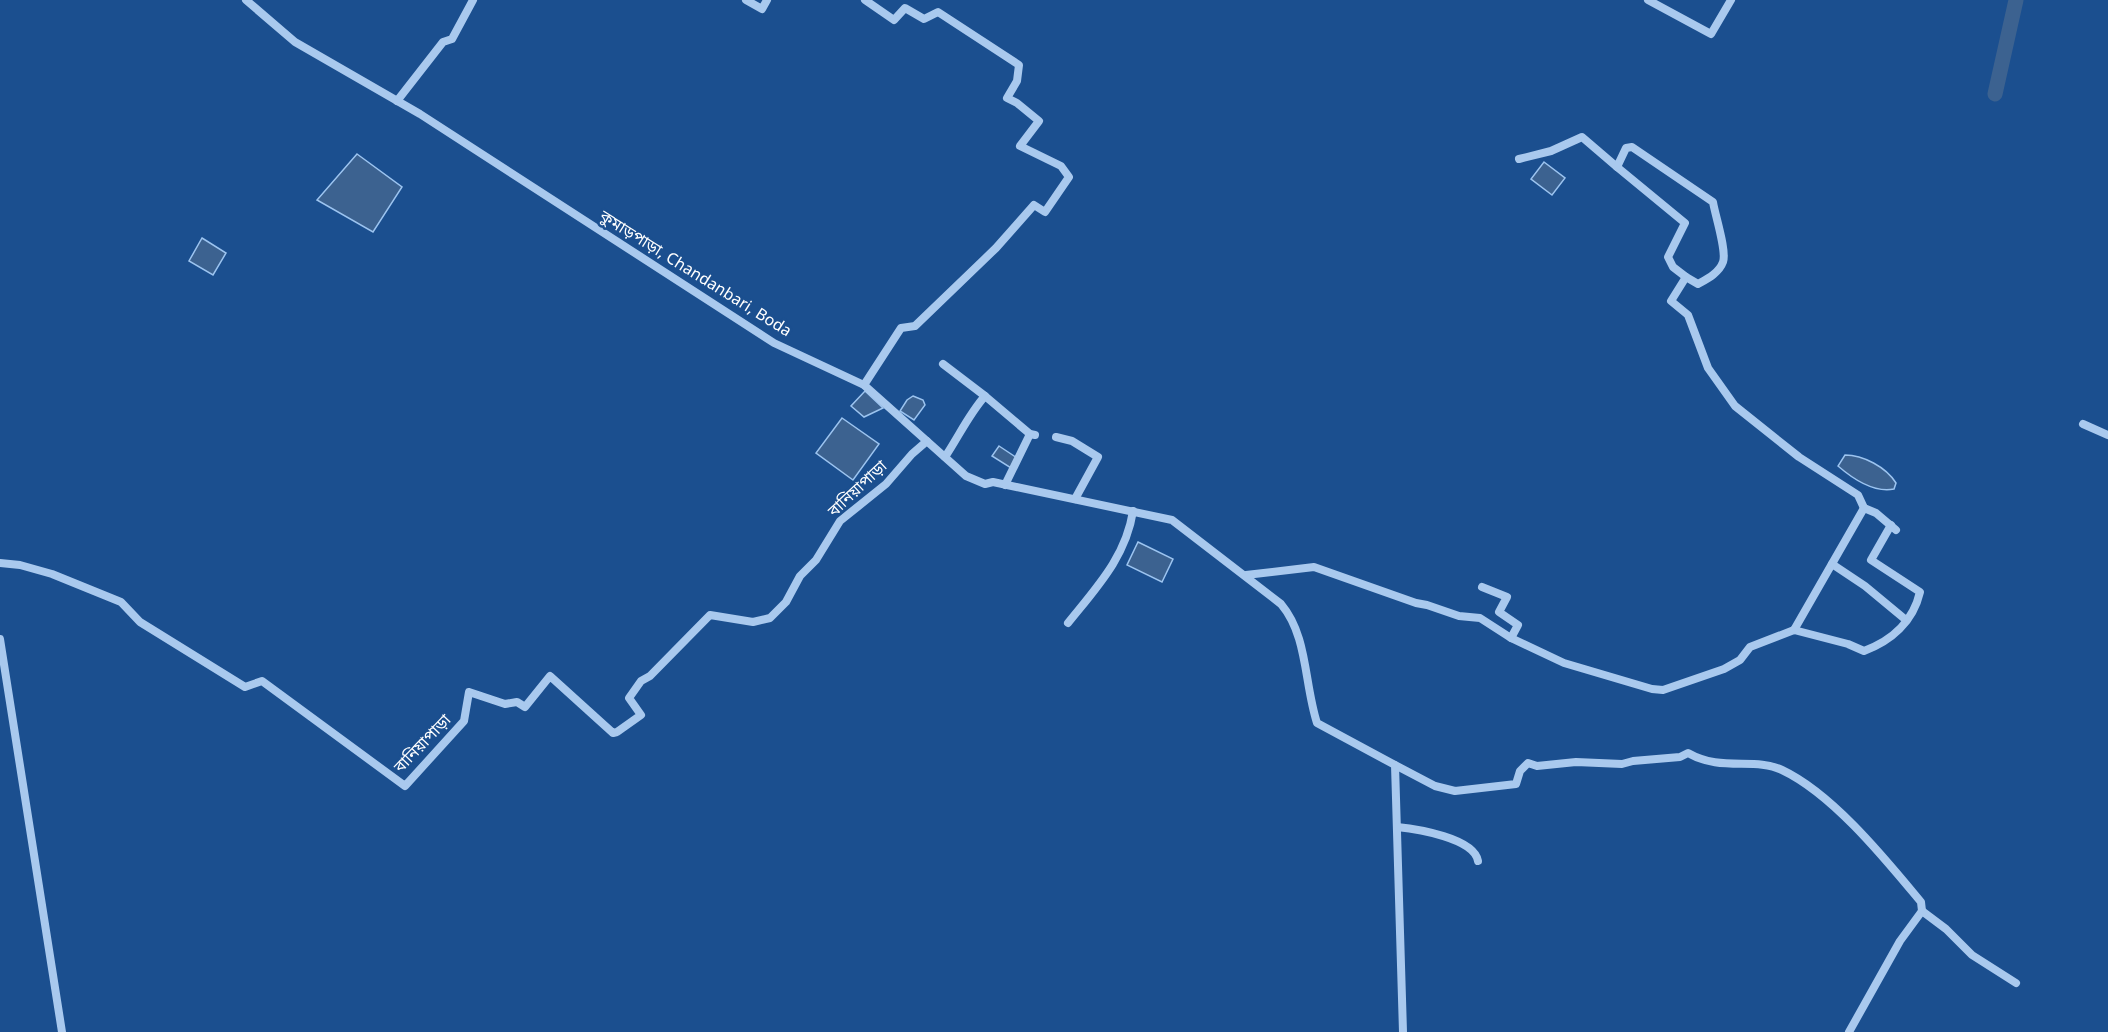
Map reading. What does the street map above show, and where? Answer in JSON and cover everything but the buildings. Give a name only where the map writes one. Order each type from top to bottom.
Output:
[{"type":"street","name":"কুমাড়পাড়া, Chandanbari, Boda","points":[[246,0],[295,42],[398,101],[774,343],[864,385],[966,476],[985,484],[1005,485],[1172,520],[1281,603],[1293,618],[1303,652],[1310,703],[1317,723],[1436,786],[1455,791],[1516,783],[1520,771],[1528,763],[1537,766],[1576,762],[1622,764],[1633,760],[1680,757],[1688,753],[1712,763],[1781,770],[1842,814],[1921,903],[1922,911]]},
{"type":"street","points":[[398,101],[443,42],[452,39],[473,0]]},
{"type":"street","points":[[746,0],[762,9],[767,0]]},
{"type":"street","points":[[864,385],[901,328],[915,326],[996,248],[1034,205],[1046,212],[1069,177],[1061,166],[1020,146],[1039,121],[1007,98],[1017,81],[1019,65],[938,12],[924,19],[905,8],[894,20],[865,0]]},
{"type":"street","points":[[1648,0],[1711,33],[1731,0]]},
{"type":"street","points":[[1520,159],[1551,152],[1582,137],[1617,167],[1685,223],[1668,256],[1673,267],[1698,284],[1713,274],[1723,263],[1723,253],[1713,202],[1632,147],[1626,148],[1617,167]]},
{"type":"street","points":[[1246,575],[1314,567],[1416,603],[1459,616],[1480,618],[1511,638],[1564,663],[1607,677],[1662,690],[1724,669],[1740,660],[1750,647],[1794,630],[1848,644],[1864,651],[1895,636],[1917,606],[1920,592],[1871,560],[1893,528],[1876,513],[1864,508],[1858,495],[1799,457],[1735,406],[1708,368],[1688,315],[1671,301],[1686,277]]},
{"type":"street","points":[[943,364],[1033,434],[1005,485]]},
{"type":"street","points":[[945,457],[972,411],[985,396]]},
{"type":"street","points":[[2083,424],[2108,435]]},
{"type":"street","points":[[1056,437],[1072,441],[1098,457],[1075,499]]},
{"type":"street","name":"বানিয়াপাড়া","points":[[0,562],[52,574],[121,602],[140,622],[245,687],[262,681],[405,786],[464,721],[469,692],[505,704],[518,702],[525,707],[550,676],[613,733],[617,732],[641,715],[629,698],[641,681],[650,676],[710,615],[753,621],[770,618],[786,602],[800,576],[816,560],[840,521],[886,484],[912,454],[927,441]]},
{"type":"street","points":[[1794,630],[1864,508]]},
{"type":"street","points":[[1068,623],[1114,566],[1128,537],[1132,511]]},
{"type":"street","points":[[1832,564],[1865,586],[1906,620]]},
{"type":"street","points":[[1482,587],[1507,597],[1498,612],[1518,625],[1511,638]]},
{"type":"street","points":[[0,639],[62,1032]]},
{"type":"street","points":[[1395,765],[1403,1032]]},
{"type":"street","points":[[1397,827],[1417,829],[1468,845],[1477,854],[1478,861]]},
{"type":"street","points":[[1850,1032],[1900,941],[1922,911],[1946,928],[1972,955],[2016,983]]},
{"type":"water","points":[[357,154],[402,187],[373,232],[317,200]]},
{"type":"water","points":[[1544,162],[1565,178],[1552,195],[1531,179]]},
{"type":"water","points":[[202,238],[226,253],[213,275],[189,261]]},
{"type":"water","points":[[865,391],[883,408],[864,417],[851,406]]},
{"type":"water","points":[[913,396],[923,400],[925,405],[914,420],[900,411],[907,400]]},
{"type":"water","points":[[842,418],[879,444],[853,480],[816,453]]},
{"type":"water","points":[[999,446],[1017,458],[1011,468],[992,456]]},
{"type":"water","points":[[1845,455],[1859,457],[1880,467],[1896,483],[1894,489],[1871,487],[1850,476],[1838,466]]},
{"type":"water","points":[[1138,542],[1173,559],[1162,582],[1127,565]]},
{"type":"waterway","points":[[1995,94],[2016,0]]}]
